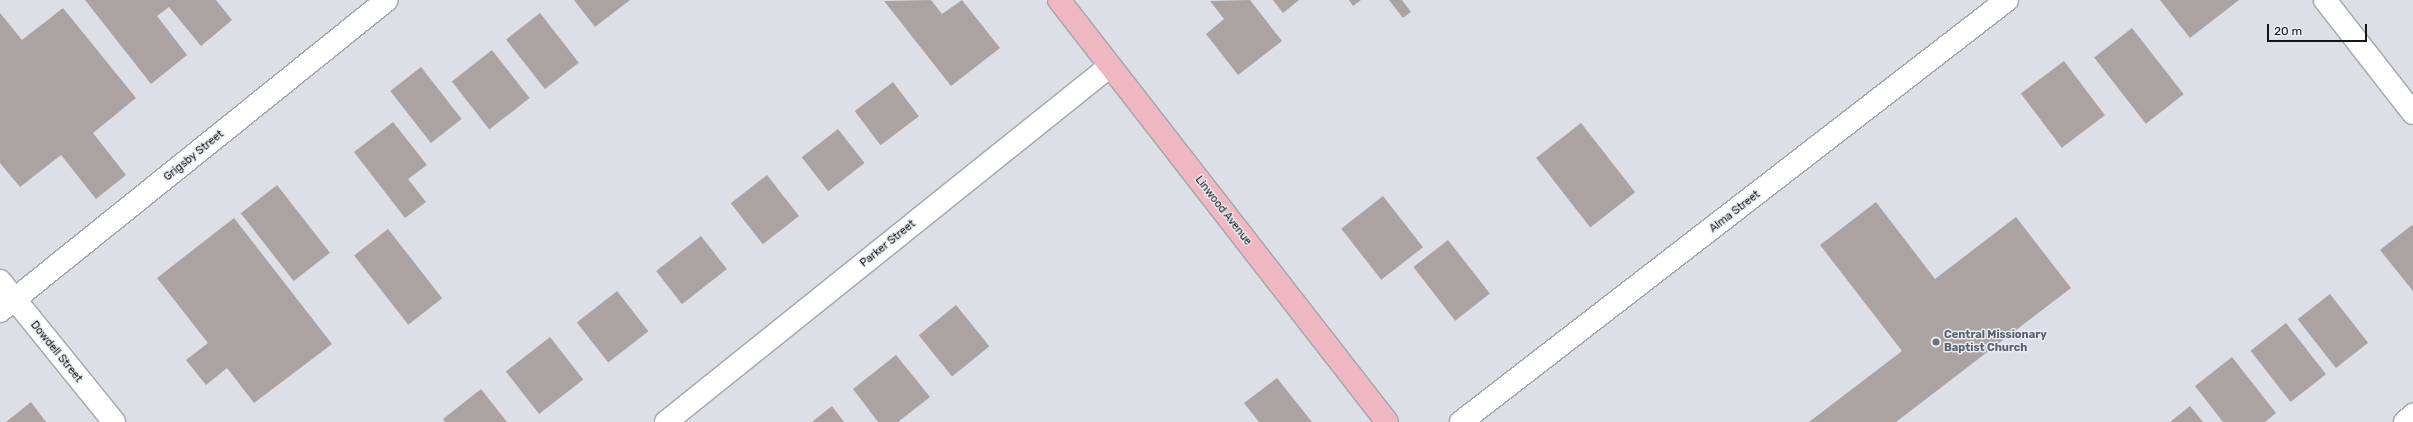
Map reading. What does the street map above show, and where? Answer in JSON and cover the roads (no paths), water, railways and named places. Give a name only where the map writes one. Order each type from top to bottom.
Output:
[{"type":"main road","name":"Linwood Avenue","points":[[1059,0],[1387,422]]},
{"type":"street","name":"Grigsby Street","points":[[7,306],[387,0]]},
{"type":"street","name":"Alma Street","points":[[1461,422],[2007,0]]},
{"type":"street","points":[[2326,0],[2413,113]]},
{"type":"street","name":"Parker Street","points":[[666,422],[1110,66]]},
{"type":"street","name":"Dowdell Street","points":[[0,281],[7,306],[114,422]]},
{"type":"street","points":[[2405,422],[2413,416]]},
{"type":"place","name":"Central Missionary Baptist Church","points":[[1936,342]]}]
